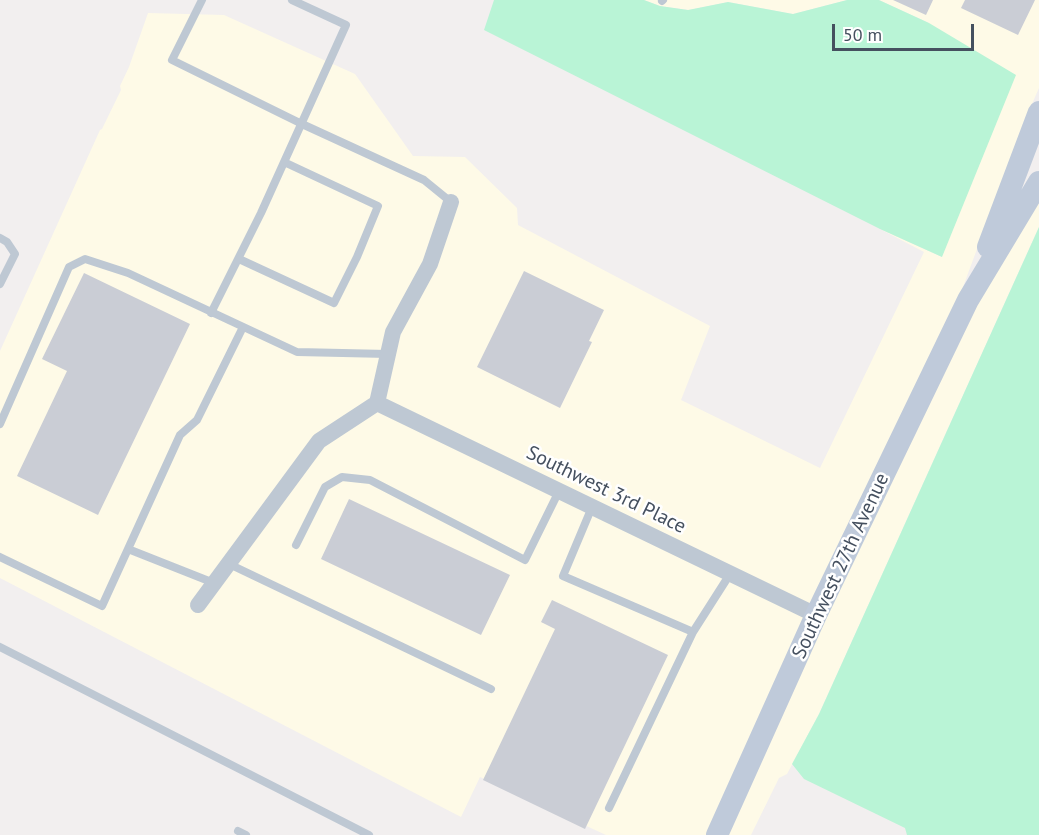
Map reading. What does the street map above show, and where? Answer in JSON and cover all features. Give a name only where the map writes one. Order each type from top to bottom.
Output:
[{"type":"main road","name":"Southwest 27th Avenue","points":[[717,835],[816,615],[968,300],[1039,112]]},
{"type":"main road","name":"Southwest 27th Avenue","points":[[968,300],[1039,182]]},
{"type":"street","points":[[198,605],[320,441],[377,403],[393,332],[430,264],[451,202]]},
{"type":"street","name":"Southwest 3rd Place","points":[[377,403],[816,615]]},
{"type":"lane","points":[[202,0],[172,60],[302,124],[424,180],[451,202]]},
{"type":"lane","points":[[211,313],[302,124],[346,25],[292,0]]},
{"type":"lane","points":[[238,259],[334,303],[357,257],[378,206],[284,162]]},
{"type":"lane","points":[[0,238],[7,242],[15,254],[0,284]]},
{"type":"lane","points":[[0,424],[69,267],[85,259],[128,273],[297,352],[388,354]]},
{"type":"lane","points":[[0,557],[102,606],[180,435],[197,420],[243,327]]},
{"type":"lane","points":[[296,545],[325,487],[342,477],[369,480],[525,560],[559,491]]},
{"type":"lane","points":[[592,507],[563,576],[693,632]]},
{"type":"lane","points":[[128,549],[214,583]]},
{"type":"lane","points":[[228,564],[491,689]]},
{"type":"lane","points":[[609,808],[693,632],[730,573]]},
{"type":"lane","points":[[0,647],[369,835]]},
{"type":"shaded area","points":[[644,0],[847,0],[793,14],[728,2],[689,10],[660,6]]},
{"type":"shaded area","points":[[879,0],[1039,0],[1039,88],[1024,122],[960,295],[808,611],[706,835],[606,835],[480,777],[461,817],[0,578],[0,351],[100,130],[121,90],[120,86],[148,13],[224,15],[355,74],[413,156],[465,157],[517,208],[518,225],[710,326],[681,400],[820,468],[924,252],[880,229],[942,257],[929,23]]},
{"type":"shaded area","points":[[1039,201],[1039,227],[819,714],[787,774],[779,778],[751,835],[727,835],[825,619],[977,304]]},
{"type":"green space","points":[[494,0],[644,0],[660,6],[688,10],[728,2],[793,14],[847,0],[879,0],[929,23],[1016,75],[942,257],[880,229],[484,30]]},
{"type":"green space","points":[[1039,227],[1039,835],[907,835],[905,828],[804,779],[792,764],[819,714]]},
{"type":"building","points":[[893,0],[933,0],[926,15]]},
{"type":"building","points":[[965,0],[1035,0],[1018,35],[961,8]]},
{"type":"building","points":[[524,271],[604,310],[589,341],[592,342],[560,408],[477,367]]},
{"type":"building","points":[[84,273],[190,324],[98,515],[17,476],[67,371],[42,359]]},
{"type":"building","points":[[349,499],[510,575],[481,635],[321,559]]},
{"type":"building","points":[[552,600],[668,655],[585,829],[483,780],[555,629],[541,622]]}]
